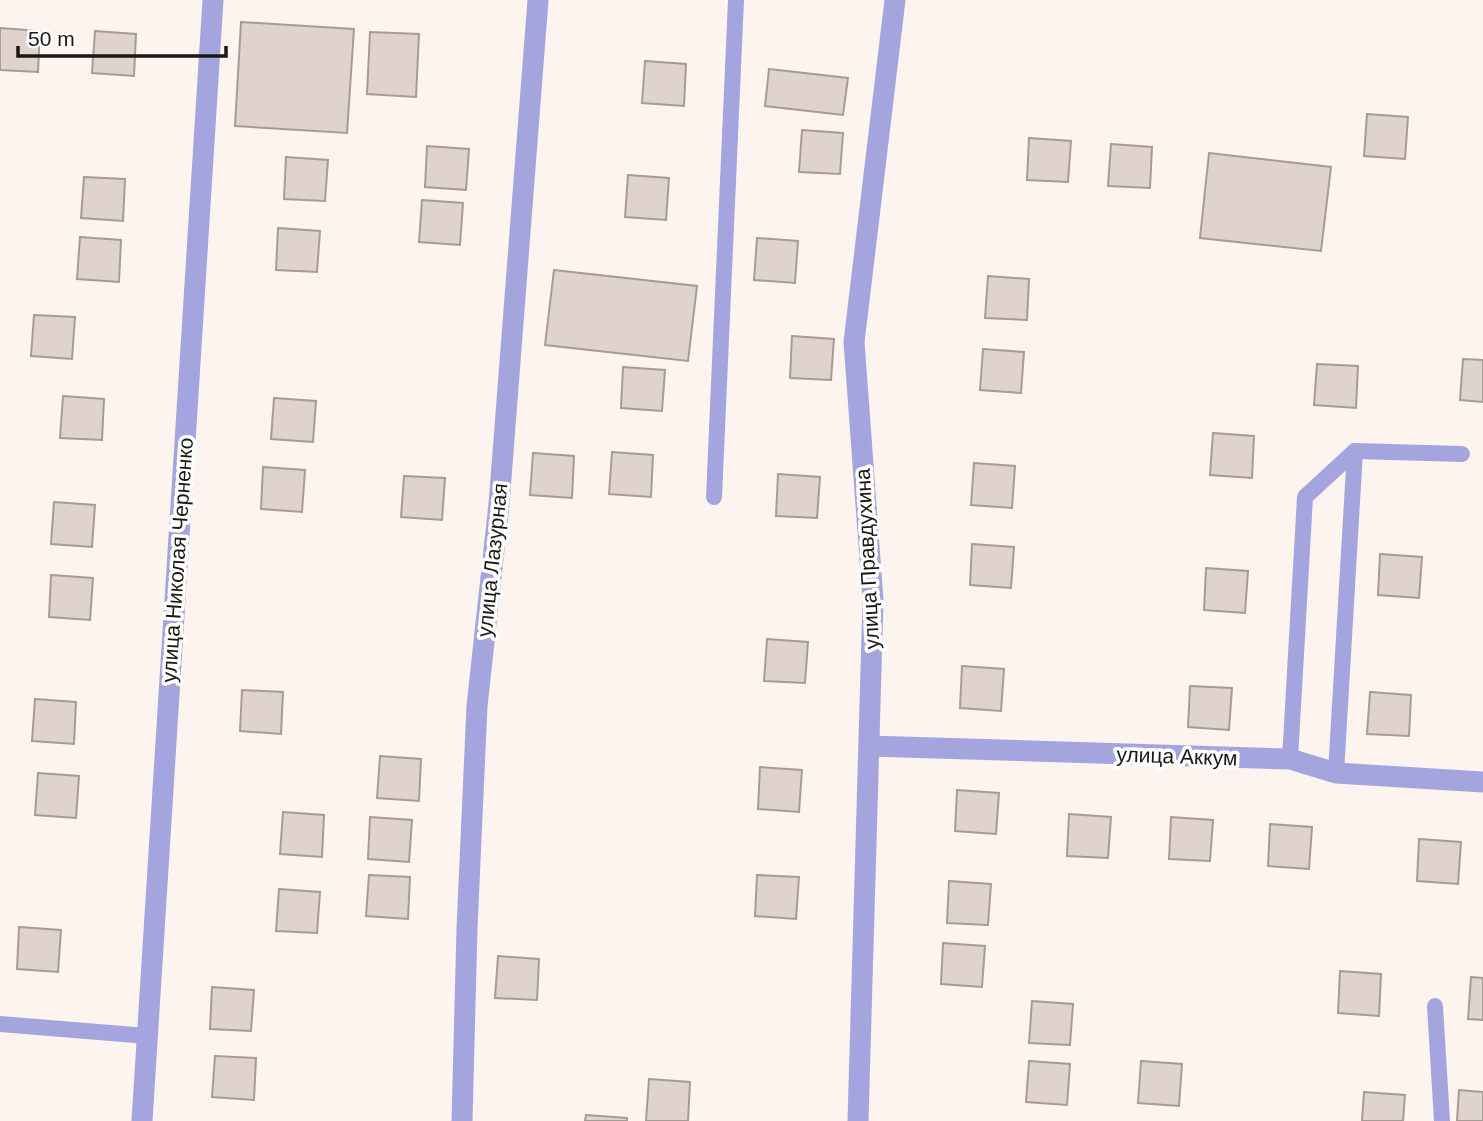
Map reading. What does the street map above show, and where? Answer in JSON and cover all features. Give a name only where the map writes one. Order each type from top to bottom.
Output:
[{"type":"street","name":"улица Николая Черненко","points":[[142,1121],[213,0]]},
{"type":"street","name":"улица Лазурная","points":[[462,1121],[477,706],[499,504],[538,0]]},
{"type":"street","name":"улица Правдухина","points":[[858,1121],[873,600],[854,342],[895,0]]},
{"type":"street","name":"улица Аккум","points":[[869,746],[1290,759],[1336,773],[1483,782]]},
{"type":"lane","points":[[714,497],[736,0]]},
{"type":"lane","points":[[1336,773],[1355,451]]},
{"type":"lane","points":[[1290,759],[1305,497],[1355,451],[1462,454]]},
{"type":"lane","points":[[1435,1006],[1442,1121]]},
{"type":"lane","points":[[0,1024],[147,1036]]},
{"type":"building","points":[[241,22],[354,29],[347,133],[235,126]]},
{"type":"building","points":[[0,28],[40,31],[38,72],[0,70]]},
{"type":"building","points":[[95,31],[136,34],[134,76],[92,73]]},
{"type":"building","points":[[370,32],[419,34],[416,97],[367,94]]},
{"type":"building","points":[[645,61],[686,64],[684,106],[642,103]]},
{"type":"building","points":[[769,69],[848,78],[843,115],[765,106]]},
{"type":"building","points":[[1367,114],[1408,117],[1405,159],[1364,156]]},
{"type":"building","points":[[802,130],[843,133],[840,174],[799,172]]},
{"type":"building","points":[[1029,138],[1071,141],[1068,182],[1027,180]]},
{"type":"building","points":[[1111,144],[1152,147],[1150,188],[1108,186]]},
{"type":"building","points":[[427,146],[469,149],[466,190],[425,187]]},
{"type":"building","points":[[1209,153],[1331,167],[1321,251],[1200,238]]},
{"type":"building","points":[[286,157],[328,160],[325,201],[284,199]]},
{"type":"building","points":[[628,175],[669,178],[666,220],[625,217]]},
{"type":"building","points":[[84,177],[125,179],[123,221],[81,218]]},
{"type":"building","points":[[422,200],[463,203],[460,245],[419,242]]},
{"type":"building","points":[[278,228],[320,231],[317,272],[276,270]]},
{"type":"building","points":[[80,237],[121,240],[119,282],[77,279]]},
{"type":"building","points":[[757,238],[798,241],[795,283],[754,280]]},
{"type":"building","points":[[554,270],[697,286],[688,361],[545,345]]},
{"type":"building","points":[[988,276],[1029,279],[1027,320],[985,318]]},
{"type":"building","points":[[34,315],[75,317],[72,359],[31,356]]},
{"type":"building","points":[[792,336],[834,339],[831,380],[790,378]]},
{"type":"building","points":[[983,349],[1024,352],[1021,393],[980,390]]},
{"type":"building","points":[[1463,359],[1483,360],[1483,402],[1460,400]]},
{"type":"building","points":[[1317,364],[1358,366],[1356,408],[1314,405]]},
{"type":"building","points":[[623,367],[665,370],[662,411],[621,408]]},
{"type":"building","points":[[63,396],[104,399],[102,440],[60,438]]},
{"type":"building","points":[[274,398],[316,401],[313,442],[271,439]]},
{"type":"building","points":[[1213,433],[1254,436],[1252,478],[1210,475]]},
{"type":"building","points":[[612,452],[653,455],[651,497],[609,494]]},
{"type":"building","points":[[533,453],[574,456],[572,498],[530,495]]},
{"type":"building","points":[[974,463],[1015,466],[1012,508],[971,505]]},
{"type":"building","points":[[263,467],[305,470],[302,512],[261,509]]},
{"type":"building","points":[[778,474],[820,477],[817,518],[776,516]]},
{"type":"building","points":[[404,476],[445,478],[442,520],[401,517]]},
{"type":"building","points":[[54,502],[95,505],[92,547],[51,544]]},
{"type":"building","points":[[972,544],[1014,547],[1011,588],[970,585]]},
{"type":"building","points":[[1380,554],[1422,557],[1419,598],[1378,595]]},
{"type":"building","points":[[1206,568],[1248,571],[1245,613],[1204,610]]},
{"type":"building","points":[[51,575],[93,578],[90,620],[49,617]]},
{"type":"building","points":[[767,639],[808,642],[805,683],[764,681]]},
{"type":"building","points":[[962,666],[1004,669],[1001,711],[960,708]]},
{"type":"building","points":[[1190,686],[1232,688],[1229,730],[1188,727]]},
{"type":"building","points":[[242,690],[283,692],[281,734],[240,731]]},
{"type":"building","points":[[1370,692],[1411,695],[1409,736],[1367,734]]},
{"type":"building","points":[[35,699],[76,702],[74,744],[32,741]]},
{"type":"building","points":[[380,756],[421,759],[419,801],[377,798]]},
{"type":"building","points":[[760,767],[802,770],[799,812],[758,809]]},
{"type":"building","points":[[38,773],[79,776],[76,818],[35,815]]},
{"type":"building","points":[[957,790],[999,793],[996,834],[955,831]]},
{"type":"building","points":[[283,812],[324,815],[322,857],[280,854]]},
{"type":"building","points":[[1069,814],[1111,817],[1108,858],[1067,856]]},
{"type":"building","points":[[370,817],[412,820],[409,862],[368,859]]},
{"type":"building","points":[[1171,817],[1213,820],[1210,861],[1169,859]]},
{"type":"building","points":[[1270,824],[1312,827],[1309,869],[1268,866]]},
{"type":"building","points":[[1419,839],[1461,842],[1458,884],[1417,881]]},
{"type":"building","points":[[369,875],[410,877],[408,919],[366,916]]},
{"type":"building","points":[[757,875],[799,877],[796,919],[755,916]]},
{"type":"building","points":[[949,881],[991,884],[988,925],[947,923]]},
{"type":"building","points":[[279,889],[320,892],[317,933],[276,931]]},
{"type":"building","points":[[19,927],[61,930],[58,972],[17,969]]},
{"type":"building","points":[[943,943],[985,946],[982,987],[941,984]]},
{"type":"building","points":[[498,956],[539,959],[537,1000],[495,998]]},
{"type":"building","points":[[1340,971],[1381,974],[1379,1016],[1338,1013]]},
{"type":"building","points":[[1471,977],[1483,978],[1483,1020],[1468,1019]]},
{"type":"building","points":[[212,987],[254,990],[251,1031],[210,1029]]},
{"type":"building","points":[[1032,1001],[1073,1004],[1070,1045],[1029,1043]]},
{"type":"building","points":[[215,1056],[256,1058],[254,1100],[212,1097]]},
{"type":"building","points":[[1029,1061],[1070,1064],[1067,1105],[1026,1102]]},
{"type":"building","points":[[1141,1061],[1182,1064],[1179,1106],[1138,1103]]},
{"type":"building","points":[[649,1079],[690,1082],[688,1121],[646,1121]]},
{"type":"building","points":[[1459,1090],[1483,1092],[1483,1121],[1457,1121]]},
{"type":"building","points":[[1364,1092],[1405,1095],[1403,1121],[1362,1121]]},
{"type":"building","points":[[586,1115],[627,1118],[627,1121],[585,1121]]}]
